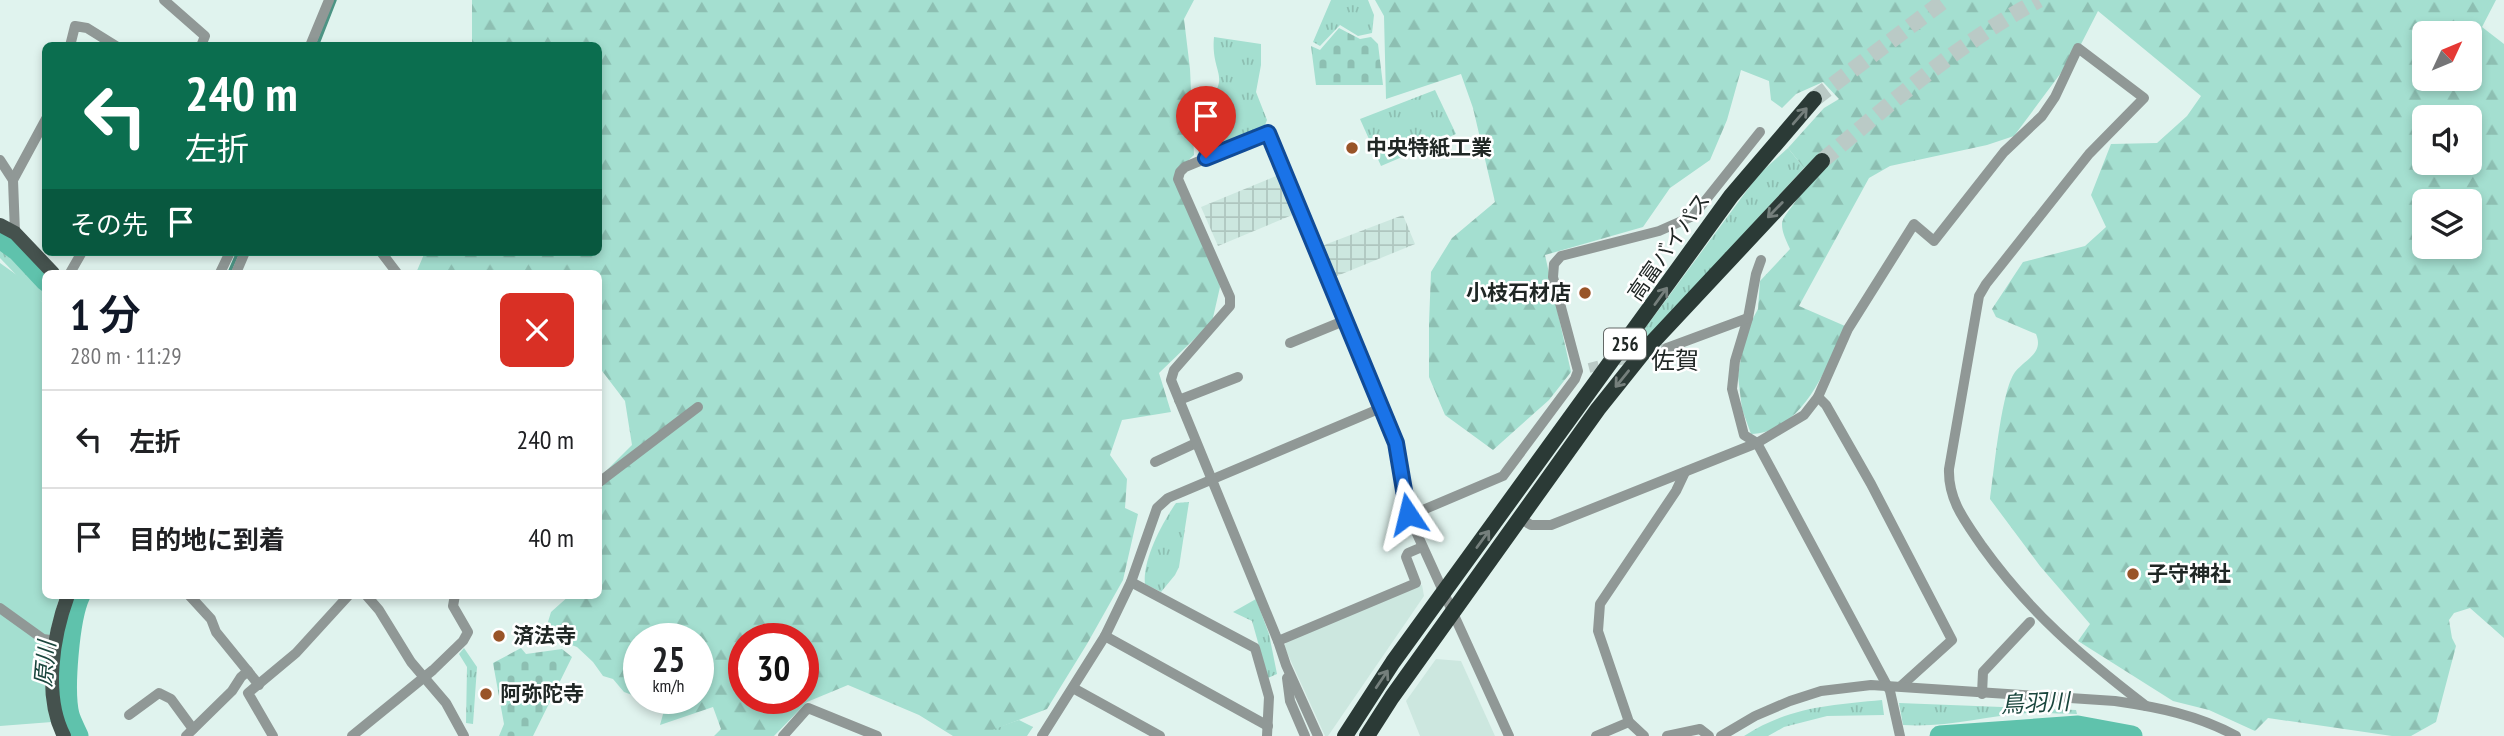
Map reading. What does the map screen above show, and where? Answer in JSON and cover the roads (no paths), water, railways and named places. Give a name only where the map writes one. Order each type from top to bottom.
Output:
[{"type":"highway","name":"高富バイパス","points":[[1443,594],[1731,197],[1814,99]]},
{"type":"highway","name":"高富バイパス","points":[[1453,612],[1598,409],[1646,349],[1822,161]]},
{"type":"highway","name":"256","points":[[1345,736],[1393,662],[1443,594]]},
{"type":"highway","name":"256","points":[[1367,736],[1453,612]]},
{"type":"main road","points":[[0,225],[15,233],[49,270]]},
{"type":"main road","points":[[64,736],[55,709],[52,683],[61,614],[67,599]]},
{"type":"street","points":[[164,0],[205,36],[203,42]]},
{"type":"street","points":[[312,42],[329,0]]},
{"type":"street","points":[[71,42],[75,26],[87,28],[110,42]]},
{"type":"street","points":[[1521,519],[1531,525],[1551,525],[1757,443],[1804,415],[1818,397],[1848,329],[1914,224],[1934,241],[2004,152],[2042,116],[2078,48],[2144,98],[2089,154],[1979,296],[1948,470],[1948,484],[1952,499],[1964,520],[2008,583],[2072,647],[2146,706]]},
{"type":"street","points":[[15,233],[13,180],[42,126]]},
{"type":"street","points":[[1408,514],[1503,476],[1583,369],[1553,277],[1554,264],[1561,256],[1659,231],[1693,216],[1759,132]]},
{"type":"street","points":[[1318,736],[1286,665],[1171,375],[1230,306],[1230,297],[1178,179],[1180,172],[1185,167],[1268,133],[1396,443],[1408,514],[1509,736]]},
{"type":"street","points":[[0,160],[13,180]]},
{"type":"street","points":[[384,256],[395,270]]},
{"type":"street","points":[[1761,260],[1735,360],[1732,389],[1744,435],[1757,443],[1888,689],[1900,736]]},
{"type":"street","points":[[1667,348],[1748,318]]},
{"type":"street","points":[[1290,343],[1346,320]]},
{"type":"street","points":[[1179,400],[1238,377]]},
{"type":"street","points":[[1818,397],[1826,405],[1871,484],[1952,640],[1901,686]]},
{"type":"street","points":[[602,480],[698,407]]},
{"type":"street","points":[[1042,736],[1105,636],[1131,582],[1157,508],[1168,498],[1381,408]]},
{"type":"street","points":[[1155,462],[1196,443]]},
{"type":"street","points":[[1644,736],[1629,722],[1598,631],[1600,604],[1676,491],[1685,472]]},
{"type":"street","points":[[1278,641],[1416,583],[1406,557],[1408,553],[1422,547]]},
{"type":"street","points":[[1105,636],[1267,731],[1269,697],[1255,649],[1131,582]]},
{"type":"street","points":[[193,599],[211,619],[216,632],[259,685]]},
{"type":"street","points":[[273,736],[248,693],[296,653],[345,599]]},
{"type":"street","points":[[369,599],[411,662],[446,703],[464,736]]},
{"type":"street","points":[[352,736],[463,641],[468,632],[453,606],[454,599]]},
{"type":"street","points":[[0,608],[43,639],[57,641]]},
{"type":"street","points":[[1982,694],[1983,672],[2030,622]]},
{"type":"street","points":[[1286,665],[1290,701],[1306,736]]},
{"type":"street","points":[[129,715],[159,693],[171,699],[189,732],[232,691],[248,671]]},
{"type":"street","points":[[1721,736],[1755,716],[1790,701],[1821,691],[1871,685],[1888,689],[1901,686],[2146,706],[2204,720],[2221,732],[2236,736]]},
{"type":"street","points":[[1073,688],[1160,736]]},
{"type":"street","points":[[783,736],[808,708],[877,736]]},
{"type":"street","points":[[1596,736],[1629,722]]},
{"type":"street","points":[[1667,736],[1700,729],[1709,736]]},
{"type":"waterway","points":[[319,42],[335,0]]},
{"type":"waterway","name":"原川","points":[[0,238],[18,251],[42,277]]},
{"type":"waterway","points":[[230,270],[236,256]]},
{"type":"waterway","name":"原川","points":[[78,736],[67,704],[67,672],[70,636],[79,599]]},
{"type":"waterway","name":"鳥羽川","points":[[1940,736],[2078,726],[2132,736]]},
{"type":"tunnel","points":[[1814,99],[1945,0]]},
{"type":"tunnel","points":[[1822,161],[1953,55],[2039,0]]},
{"type":"tunnel","points":[[1589,368],[1667,348]]},
{"type":"place","name":"中央特紙工業","points":[[1352,148]]},
{"type":"place","name":"小枝石材店","points":[[1585,293]]},
{"type":"place","name":"子守神社","points":[[2133,574]]},
{"type":"place","name":"済法寺","points":[[499,636]]},
{"type":"place","name":"阿弥陀寺","points":[[486,694]]},
{"type":"district","name":"佐賀","points":[[1675,361]]}]
